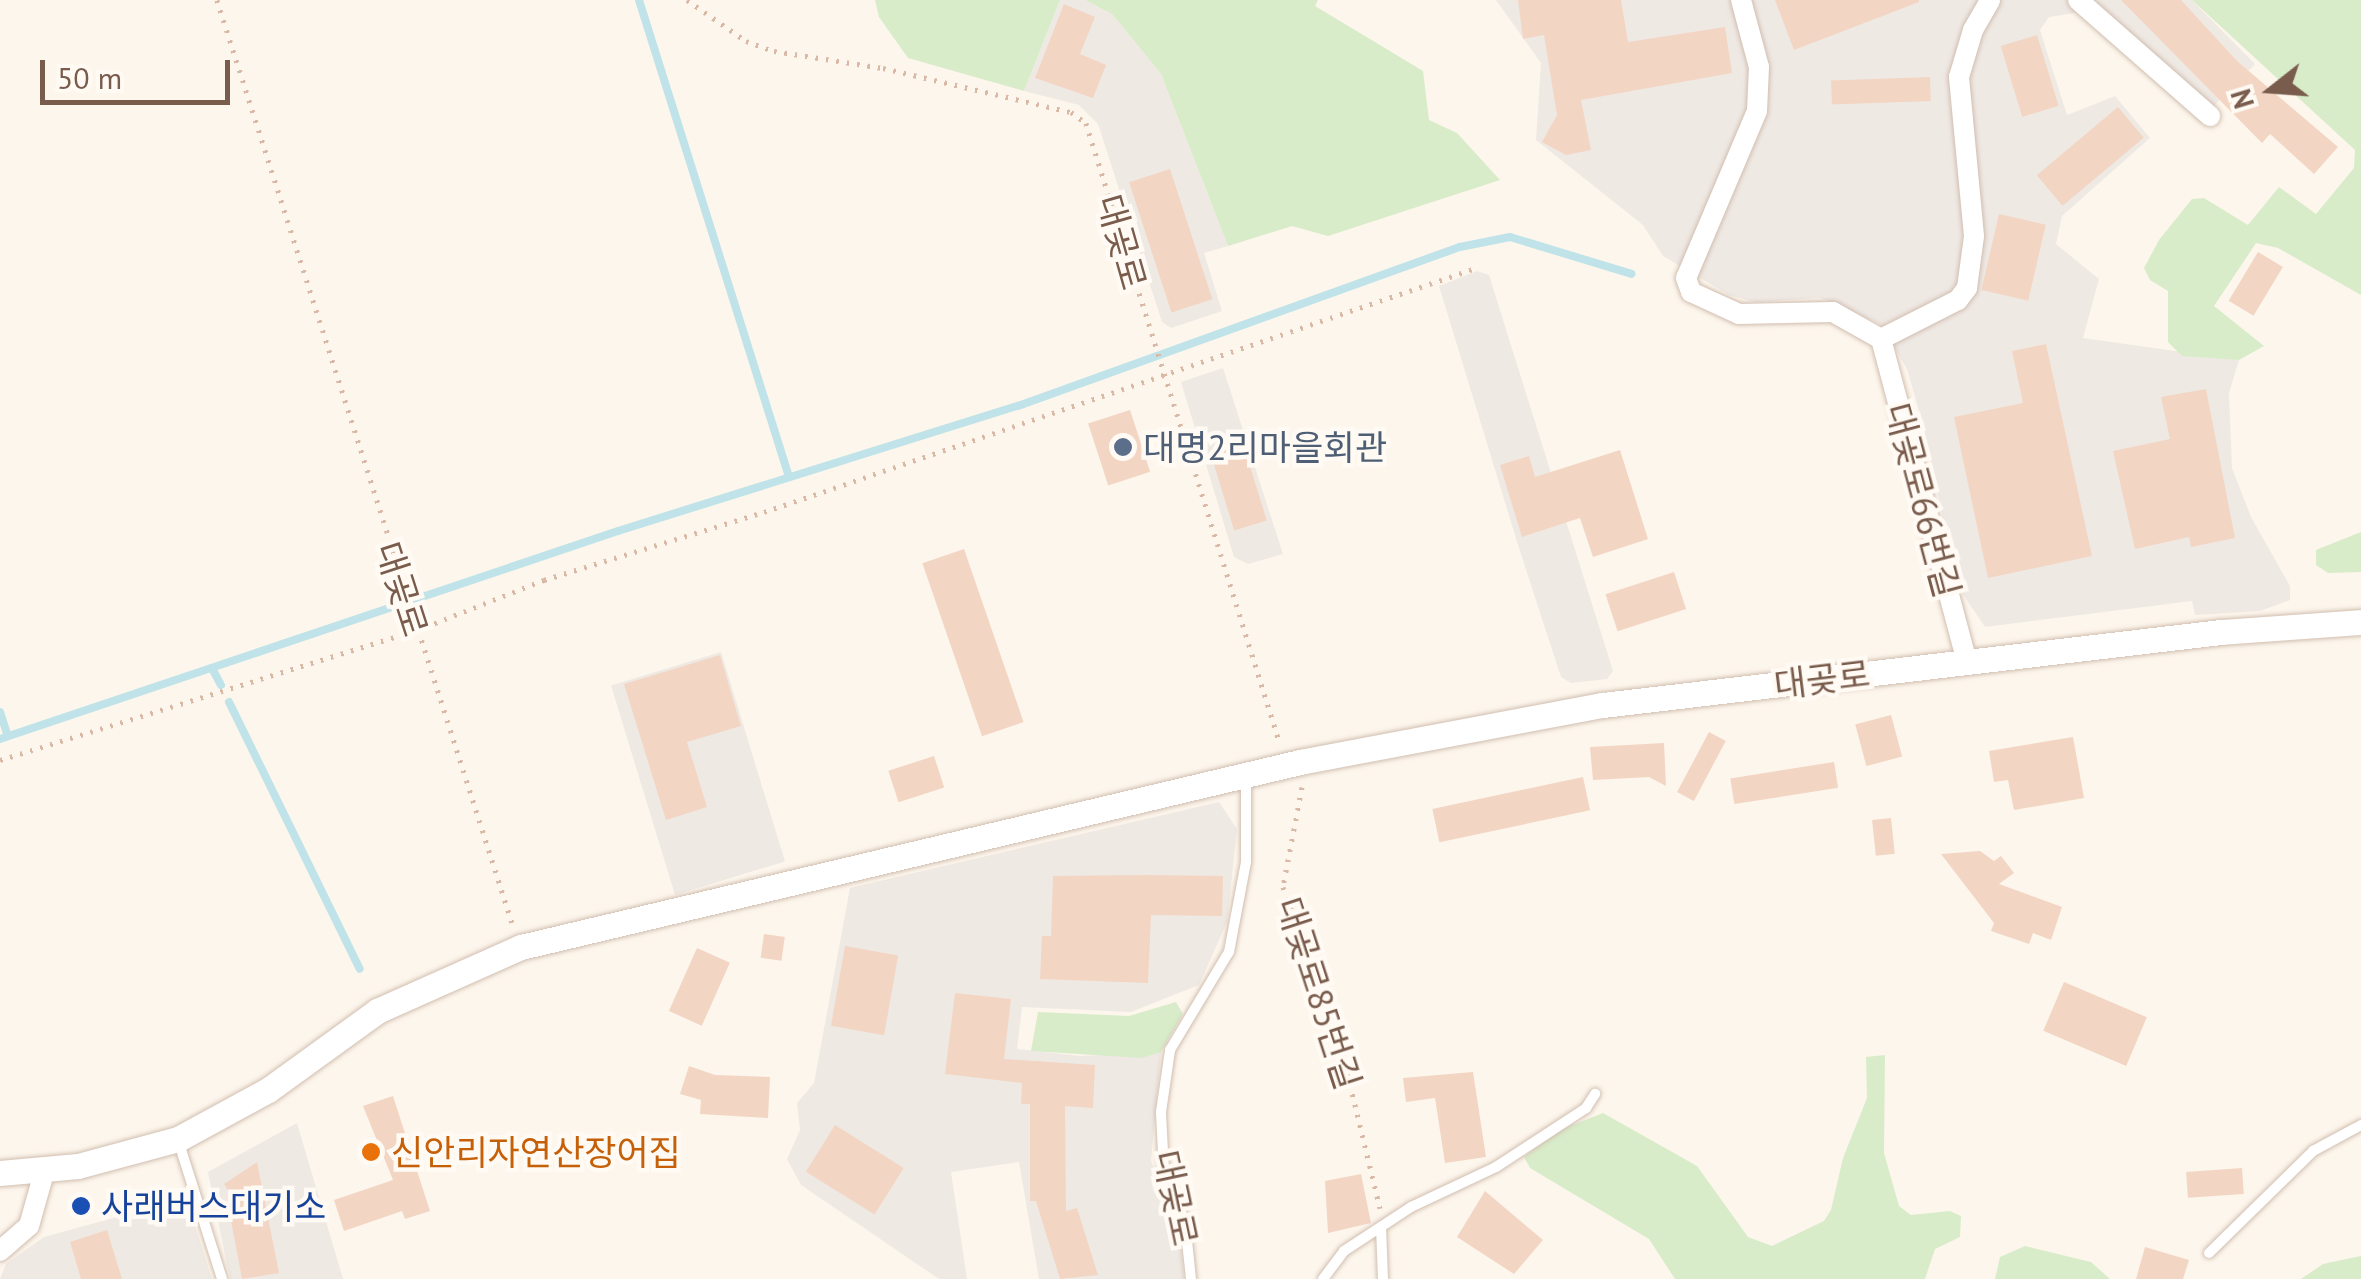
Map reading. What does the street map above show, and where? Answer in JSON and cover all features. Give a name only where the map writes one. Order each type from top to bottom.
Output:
[{"type":"street","points":[[1741,0],[1759,67],[1758,111],[1686,278],[1691,292],[1756,316],[1832,312],[1880,338],[1958,300],[1967,288],[1974,236],[1959,77],[1972,30],[1990,0]]},
{"type":"street","points":[[2078,0],[2210,116]]},
{"type":"street","name":"대곶로66번길","points":[[1880,338],[1967,662]]},
{"type":"street","name":"대곶로","points":[[0,1173],[128,1155],[178,1138],[268,1090],[377,1011],[520,947],[1298,763],[1604,705],[1967,662],[2361,622]]},
{"type":"street","points":[[0,1251],[29,1226],[45,1169]]},
{"type":"lane","name":"대곶로","points":[[1191,1279],[1185,1222],[1164,1172],[1161,1112],[1170,1050],[1229,952],[1246,862],[1246,776]]},
{"type":"lane","points":[[1323,1279],[1344,1251],[1496,1166],[1586,1108],[1594,1094]]},
{"type":"lane","points":[[2209,1253],[2313,1150],[2361,1126]]},
{"type":"lane","points":[[178,1138],[222,1279]]},
{"type":"lane","points":[[1381,1227],[1383,1279]]},
{"type":"path","name":"대곶로","points":[[218,0],[401,588],[520,947]]},
{"type":"path","name":"대곶로","points":[[687,0],[746,42],[774,51],[883,68],[1080,116],[1090,131],[1162,374],[1298,763]]},
{"type":"path","points":[[0,760],[414,628],[544,580],[1476,268]]},
{"type":"path","name":"대곶로85번길","points":[[1298,763],[1282,887],[1340,1043],[1381,1227]]},
{"type":"shaded area","points":[[1060,0],[1085,0],[1112,14],[1161,74],[1228,246],[1204,253],[1222,311],[1171,328],[1162,322],[1098,124],[1079,105],[1024,91]]},
{"type":"shaded area","points":[[1496,0],[2192,0],[2255,64],[2203,117],[2081,12],[2049,17],[2040,30],[2067,115],[2115,96],[2150,138],[2062,216],[2056,244],[2099,279],[2083,338],[2239,360],[2229,393],[2232,468],[2251,517],[2290,586],[2290,600],[2260,611],[2195,615],[2192,601],[1985,627],[1958,587],[1907,369],[1881,324],[1820,298],[1755,302],[1729,295],[1663,256],[1643,225],[1536,140],[1541,63]]},
{"type":"shaded area","points":[[1477,271],[1489,275],[1613,671],[1607,679],[1571,683],[1561,677],[1518,545],[1439,286]]},
{"type":"shaded area","points":[[1223,368],[1283,554],[1248,564],[1234,557],[1181,382]]},
{"type":"shaded area","points":[[721,652],[785,861],[675,895],[611,686]]},
{"type":"shaded area","points":[[1219,802],[1237,829],[1227,922],[1199,985],[1131,1012],[1022,1007],[1017,1049],[1080,1056],[1161,1052],[1151,1161],[1179,1227],[1184,1279],[1039,1279],[1019,1162],[951,1172],[967,1279],[939,1279],[801,1185],[787,1159],[800,1130],[797,1103],[814,1083],[850,888]]},
{"type":"shaded area","points":[[297,1123],[343,1279],[230,1279],[208,1172]]},
{"type":"shaded area","points":[[186,1198],[212,1279],[0,1279],[6,1264],[44,1237]]},
{"type":"green space","points":[[875,0],[1060,0],[1024,91],[908,58],[879,17]]},
{"type":"green space","points":[[1085,0],[1318,0],[1315,6],[1423,71],[1429,120],[1457,133],[1500,180],[1328,236],[1292,226],[1228,246],[1161,74],[1112,14]]},
{"type":"green space","points":[[2192,0],[2361,0],[2361,295],[2278,248],[2256,243],[2214,306],[2264,346],[2239,360],[2182,356],[2168,342],[2168,291],[2150,280],[2144,268],[2159,240],[2192,199],[2204,198],[2248,225],[2279,187],[2316,214],[2354,168],[2355,150]]},
{"type":"green space","points":[[2361,532],[2361,572],[2328,573],[2316,565],[2316,550]]},
{"type":"green space","points":[[1176,1002],[1183,1014],[1161,1052],[1142,1058],[1031,1051],[1038,1012],[1129,1016]]},
{"type":"green space","points":[[1885,1055],[1884,1153],[1899,1206],[1911,1215],[1950,1211],[1961,1216],[1960,1237],[1935,1249],[1925,1279],[1675,1279],[1649,1239],[1530,1168],[1524,1157],[1560,1130],[1603,1113],[1697,1166],[1748,1237],[1772,1246],[1824,1221],[1831,1210],[1843,1158],[1867,1098],[1866,1057]]},
{"type":"green space","points":[[2025,1246],[2091,1262],[2110,1279],[1995,1279],[2000,1257]]},
{"type":"green space","points":[[2361,1256],[2361,1279],[2301,1279],[2323,1264]]},
{"type":"building","points":[[1518,0],[1621,0],[1628,42],[1725,27],[1732,73],[1581,100],[1591,150],[1566,155],[1542,142],[1557,115],[1544,35],[1523,39]]},
{"type":"building","points":[[1775,0],[1919,0],[1919,2],[1794,50]]},
{"type":"building","points":[[2121,0],[2181,0],[2237,61],[2338,147],[2314,174],[2270,134],[2262,143]]},
{"type":"building","points":[[1064,4],[1095,17],[1080,54],[1106,65],[1093,98],[1035,78]]},
{"type":"building","points":[[2037,35],[2059,106],[2022,117],[2001,46]]},
{"type":"building","points":[[1930,77],[1931,101],[1832,104],[1831,80]]},
{"type":"building","points":[[2118,107],[2144,138],[2063,206],[2037,175]]},
{"type":"building","points":[[1170,169],[1212,299],[1171,313],[1129,182]]},
{"type":"building","points":[[1999,214],[2046,225],[2028,301],[1981,290]]},
{"type":"building","points":[[2258,252],[2283,267],[2254,316],[2229,301]]},
{"type":"building","points":[[2046,344],[2092,556],[1988,578],[1954,417],[2023,403],[2012,351]]},
{"type":"building","points":[[2206,389],[2235,538],[2191,547],[2189,537],[2135,549],[2113,451],[2170,439],[2161,397]]},
{"type":"building","name":"대명2리마을회관","points":[[1130,410],[1150,472],[1108,485],[1088,424]]},
{"type":"building","points":[[1243,443],[1267,520],[1234,530],[1210,453]]},
{"type":"building","points":[[1620,450],[1648,539],[1593,557],[1580,518],[1522,537],[1500,465],[1529,456],[1535,477]]},
{"type":"building","points":[[964,549],[1024,722],[982,736],[922,563]]},
{"type":"building","points":[[1674,572],[1686,609],[1618,631],[1606,594]]},
{"type":"building","points":[[720,655],[741,726],[687,742],[707,807],[666,820],[624,684]]},
{"type":"building","points":[[1891,715],[1902,757],[1866,766],[1855,725]]},
{"type":"building","points":[[1709,732],[1726,741],[1694,801],[1677,792]]},
{"type":"building","points":[[2073,737],[2084,798],[2014,810],[2008,780],[1994,782],[1989,751]]},
{"type":"building","points":[[1664,743],[1666,786],[1649,777],[1593,780],[1590,747]]},
{"type":"building","points":[[934,756],[944,787],[899,802],[888,771]]},
{"type":"building","points":[[1834,762],[1838,788],[1734,804],[1730,778]]},
{"type":"building","points":[[1583,777],[1590,810],[1439,842],[1432,809]]},
{"type":"building","points":[[1891,818],[1895,854],[1876,856],[1872,820]]},
{"type":"building","points":[[1980,851],[1994,861],[2001,856],[2014,873],[1999,884],[2062,907],[2051,940],[2033,933],[2029,944],[1991,931],[1994,923],[1941,854]]},
{"type":"building","points":[[1053,876],[1223,876],[1222,916],[1151,915],[1148,983],[1040,979],[1042,936],[1051,936]]},
{"type":"building","points":[[764,934],[785,937],[781,961],[761,958]]},
{"type":"building","points":[[845,946],[898,955],[884,1035],[831,1026]]},
{"type":"building","points":[[697,948],[730,963],[702,1026],[669,1011]]},
{"type":"building","points":[[2064,982],[2147,1017],[2126,1066],[2043,1031]]},
{"type":"building","points":[[955,993],[1011,999],[1004,1059],[1095,1065],[1093,1108],[1065,1106],[1066,1211],[1077,1208],[1098,1275],[1060,1279],[1036,1201],[1030,1201],[1030,1104],[1021,1104],[1022,1083],[945,1074]]},
{"type":"building","points":[[689,1066],[715,1075],[770,1077],[768,1118],[700,1114],[701,1100],[680,1094]]},
{"type":"building","points":[[1473,1072],[1486,1157],[1445,1163],[1435,1098],[1406,1102],[1403,1078]]},
{"type":"building","points":[[393,1096],[430,1211],[405,1219],[402,1211],[344,1231],[334,1200],[393,1180],[363,1106]]},
{"type":"building","points":[[835,1125],[904,1168],[875,1215],[806,1172]]},
{"type":"building","points":[[257,1162],[279,1273],[242,1279],[229,1210],[239,1208],[224,1184]]},
{"type":"building","points":[[2242,1168],[2244,1194],[2188,1198],[2186,1172]]},
{"type":"building","points":[[1361,1174],[1371,1223],[1328,1233],[1325,1181]]},
{"type":"building","points":[[1485,1191],[1543,1240],[1514,1274],[1457,1237]]},
{"type":"building","points":[[107,1230],[122,1279],[81,1279],[70,1242]]},
{"type":"building","points":[[2145,1247],[2189,1260],[2183,1279],[2136,1279]]},
{"type":"waterway","points":[[639,0],[789,477]]},
{"type":"waterway","points":[[0,739],[618,531],[1018,406],[1460,247],[1510,237],[1632,274]]},
{"type":"waterway","points":[[213,670],[221,685]]},
{"type":"waterway","points":[[229,702],[360,969]]},
{"type":"waterway","points":[[0,712],[8,736]]},
{"type":"place","name":"대명2리마을회관","points":[[1123,447]]},
{"type":"place","name":"신안리자연산장어집","points":[[371,1152]]},
{"type":"place","name":"사래버스대기소","points":[[81,1206]]}]
